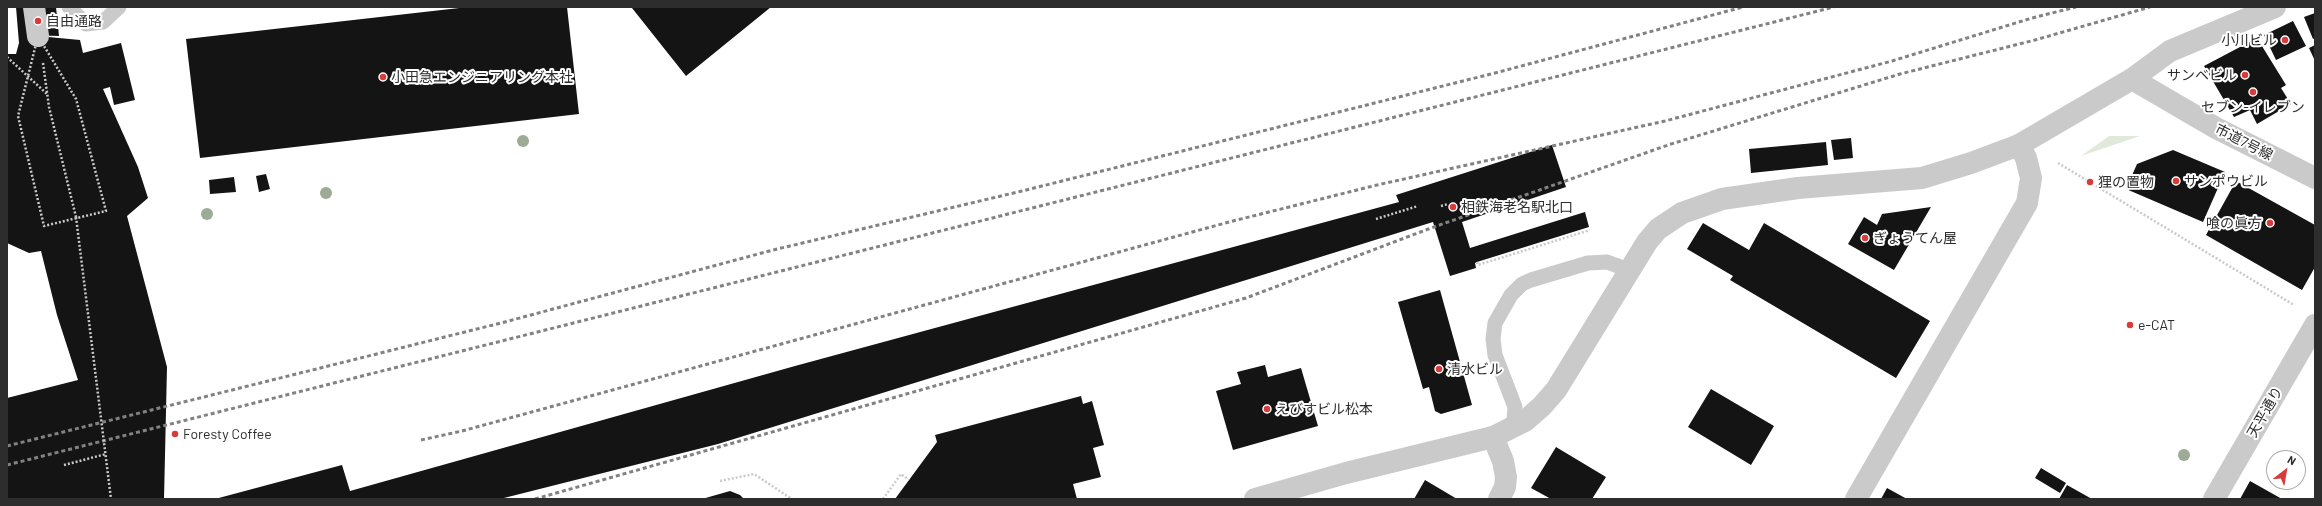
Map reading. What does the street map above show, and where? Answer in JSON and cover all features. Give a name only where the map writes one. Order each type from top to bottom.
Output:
[{"type":"street","points":[[34,7],[46,46]]},
{"type":"street","points":[[1255,499],[1346,473],[1501,434],[1534,414],[1556,390],[1647,242],[1658,229],[1682,213],[1701,204],[1722,199],[1798,188],[1922,178],[1971,163],[2019,144],[2132,79],[2170,51],[2275,7]]},
{"type":"street","name":"市道7号線","points":[[2132,79],[2216,128],[2315,178]]},
{"type":"street","points":[[1856,499],[2027,203],[2031,178],[2026,158],[2019,144]]},
{"type":"street","name":"天平通り","points":[[2214,499],[2315,325]]},
{"type":"street","points":[[1499,499],[1505,487],[1506,477],[1501,434]]},
{"type":"lane","points":[[69,7],[86,24],[103,22],[119,7]]},
{"type":"lane","points":[[1501,434],[1514,419],[1515,407],[1495,355],[1493,339],[1495,323],[1511,295],[1522,284],[1531,280],[1588,262],[1607,262],[1629,270]]},
{"type":"path","points":[[46,46],[76,99],[106,211],[76,217],[44,226],[18,116],[46,46]]},
{"type":"path","points":[[7,57],[48,94]]},
{"type":"path","points":[[42,59],[49,107],[76,217],[112,499]]},
{"type":"path","points":[[2052,160],[2296,306]]},
{"type":"path","points":[[1441,206],[1448,204]]},
{"type":"path","points":[[1376,219],[1418,206]]},
{"type":"path","points":[[1478,263],[1590,230]]},
{"type":"path","points":[[64,465],[106,454]]},
{"type":"path","points":[[720,481],[754,474],[792,499]]},
{"type":"path","points":[[883,499],[901,474],[909,480]]},
{"type":"shaded area","points":[[2109,136],[2140,136],[2081,156]]},
{"type":"building","points":[[16,7],[56,7],[59,36],[27,35],[80,40],[83,53],[121,43],[135,100],[114,105],[110,87],[103,89],[138,167],[148,198],[127,216],[167,367],[164,499],[7,499],[7,398],[78,380],[57,315],[41,251],[29,253],[7,243],[7,54],[16,54],[19,43]]},
{"type":"building","name":"小田急エンジニアリング本社","points":[[468,7],[567,7],[579,114],[200,158],[186,39]]},
{"type":"building","points":[[771,7],[686,76],[632,8]]},
{"type":"building","points":[[2315,13],[2315,38],[2313,39],[2304,17]]},
{"type":"building","name":"小川ビル","points":[[2293,21],[2306,46],[2276,60],[2264,35]]},
{"type":"building","name":"サンベビル","points":[[2257,38],[2286,85],[2281,88],[2291,104],[2257,124],[2250,110],[2234,117],[2204,66]]},
{"type":"building","points":[[2315,45],[2315,61],[2309,48]]},
{"type":"building","points":[[1851,138],[1853,158],[1834,160],[1831,140]]},
{"type":"building","points":[[1826,142],[1828,165],[1751,173],[1749,149]]},
{"type":"building","points":[[1552,145],[1566,187],[1462,222],[1470,248],[1585,212],[1589,227],[1477,262],[1475,263],[1476,268],[1450,276],[1433,222],[718,444],[500,499],[215,499],[342,465],[350,491],[795,366],[1399,202],[1396,195]]},
{"type":"building","name":"サンポウビル","points":[[2173,150],[2225,172],[2203,222],[2126,189],[2137,164]]},
{"type":"building","points":[[266,174],[270,189],[259,192],[256,176]]},
{"type":"building","points":[[234,177],[236,192],[210,194],[209,180]]},
{"type":"building","points":[[2236,181],[2315,225],[2315,267],[2302,290],[2206,235]]},
{"type":"building","points":[[1931,207],[1894,270],[1848,244],[1864,217],[1877,225],[1882,214]]},
{"type":"building","points":[[1703,223],[1749,250],[1764,223],[1930,321],[1896,378],[1730,280],[1733,276],[1687,249]]},
{"type":"building","name":"清水ビル","points":[[1440,290],[1472,405],[1441,414],[1435,411],[1429,387],[1423,389],[1398,302]]},
{"type":"building","name":"えびすビル松本","points":[[1265,365],[1268,377],[1301,368],[1318,426],[1233,450],[1216,391],[1241,384],[1237,372]]},
{"type":"building","points":[[1711,389],[1774,426],[1751,465],[1688,427]]},
{"type":"building","points":[[1081,396],[1083,404],[1092,401],[1104,445],[1093,448],[1101,477],[1073,484],[1077,499],[895,499],[937,442],[935,435]]},
{"type":"building","points":[[1556,447],[1606,477],[1592,499],[1551,499],[1531,488]]},
{"type":"building","points":[[2041,468],[2066,483],[2060,493],[2035,478]]},
{"type":"building","points":[[1425,480],[1457,499],[1414,499]]},
{"type":"building","points":[[2250,481],[2282,499],[2240,499]]},
{"type":"building","points":[[2067,485],[2092,499],[2059,499]]},
{"type":"building","points":[[1887,488],[1907,499],[1881,499]]},
{"type":"building","points":[[730,491],[740,495],[744,499],[702,499]]},
{"type":"railway","points":[[7,446],[501,323],[773,250],[1022,191],[1495,73],[1743,7]]},
{"type":"railway","points":[[7,465],[1834,7]]},
{"type":"railway","points":[[421,440],[462,431],[1229,222],[1377,185],[1665,121],[1892,61],[2032,18],[2076,7]]},
{"type":"railway","points":[[535,499],[1246,298],[1431,228],[1671,144],[1900,74],[2035,40],[2150,7]]},
{"type":"place","name":"自由通路","points":[[38,21]]},
{"type":"place","name":"小川ビル","points":[[2285,40]]},
{"type":"place","name":"サンベビル","points":[[2245,75]]},
{"type":"place","name":"小田急エンジニアリング本社","points":[[383,77]]},
{"type":"place","name":"セブン-イレブン","points":[[2253,92]]},
{"type":"place","name":"サンポウビル","points":[[2176,181]]},
{"type":"place","name":"狸の置物","points":[[2090,182]]},
{"type":"place","name":"相鉄海老名駅北口","points":[[1453,207]]},
{"type":"place","name":"喰の眞方","points":[[2270,223]]},
{"type":"place","name":"ぎょうてん屋","points":[[1865,238]]},
{"type":"place","name":"e-CAT","points":[[2130,325]]},
{"type":"place","name":"清水ビル","points":[[1439,369]]},
{"type":"place","name":"えびすビル松本","points":[[1267,409]]},
{"type":"place","name":"Foresty Coffee","points":[[175,434]]}]
